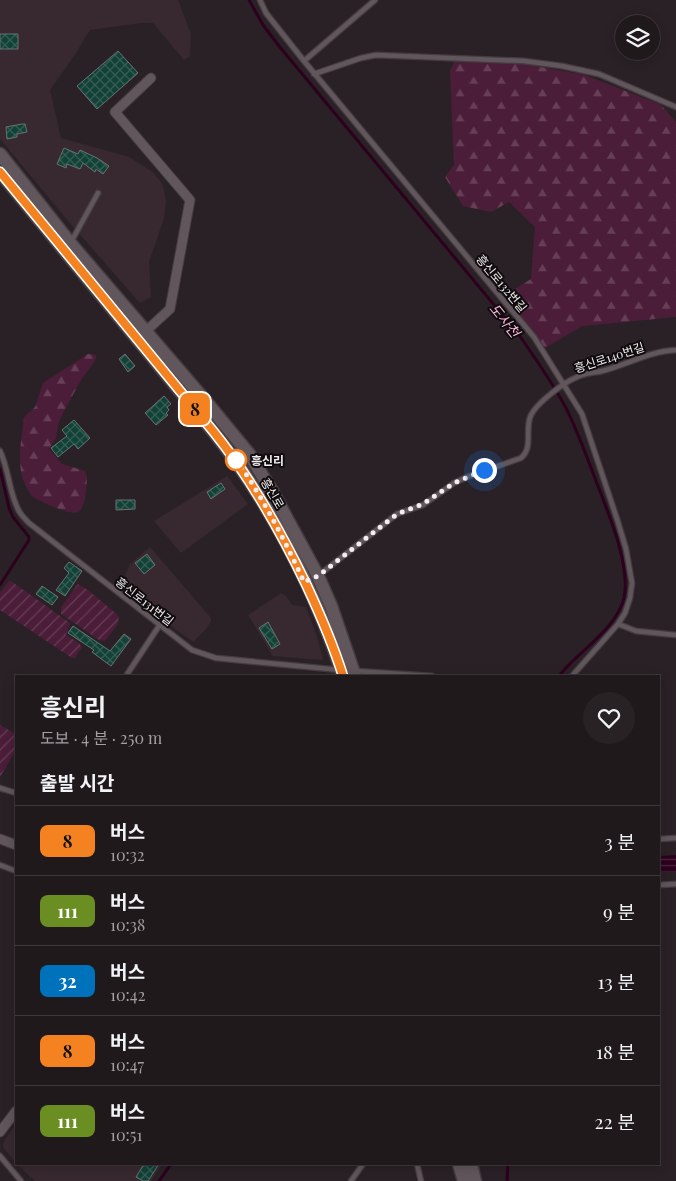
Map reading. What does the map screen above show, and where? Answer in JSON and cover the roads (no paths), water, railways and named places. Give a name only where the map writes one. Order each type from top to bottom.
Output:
[{"type":"main road","name":"흥신로","points":[[0,154],[70,243],[213,409],[248,454],[273,493],[318,576],[331,606],[348,674]]},
{"type":"main road","name":"흥신로","points":[[0,172],[234,456],[256,488],[294,559],[348,674]]},
{"type":"main road","points":[[459,1165],[464,1181]]},
{"type":"main road","points":[[471,1165],[475,1181]]},
{"type":"street","points":[[146,331],[170,309],[190,200],[115,112],[151,78]]},
{"type":"street","points":[[0,839],[15,845]]},
{"type":"street","points":[[0,1132],[15,1112]]},
{"type":"lane","name":"흥신로132번길","points":[[260,0],[266,13],[314,74],[534,337],[562,387],[582,414],[626,549],[632,583],[625,613],[618,624],[573,675]]},
{"type":"lane","points":[[304,61],[375,0]]},
{"type":"lane","points":[[314,74],[361,58],[376,55],[524,61],[571,67],[599,74],[676,107]]},
{"type":"lane","points":[[70,243],[98,193]]},
{"type":"lane","name":"흥신로140번길","points":[[304,582],[318,576],[397,514],[432,500],[454,483],[467,476],[521,458],[527,454],[528,421],[532,413],[552,394],[581,375],[602,371],[663,350],[676,350]]},
{"type":"lane","name":"흥신로131번길","points":[[0,451],[15,502],[29,524],[192,650],[216,658],[348,674]]},
{"type":"lane","points":[[618,624],[636,631],[676,635]]},
{"type":"lane","points":[[127,675],[159,626]]},
{"type":"lane","points":[[348,674],[390,675]]},
{"type":"lane","points":[[0,788],[15,792]]},
{"type":"lane","points":[[660,839],[676,838]]},
{"type":"lane","points":[[0,865],[15,871]]},
{"type":"lane","points":[[660,885],[676,884]]},
{"type":"lane","points":[[0,1156],[20,1181]]},
{"type":"lane","points":[[351,1181],[362,1165]]},
{"type":"lane","points":[[417,1165],[421,1181]]},
{"type":"waterway","name":"도사천","points":[[249,0],[263,25],[279,46],[519,335],[561,398],[570,417],[612,523],[621,555],[625,585],[624,598],[620,610],[613,620],[560,675]]},
{"type":"waterway","points":[[0,469],[9,508],[13,517],[29,537],[29,540],[0,585]]},
{"type":"waterway","points":[[159,1181],[170,1165]]},
{"type":"waterway","name":"도사천","points":[[507,1181],[508,1165]]},
{"type":"place","name":"흥신리","points":[[236,460]]}]
